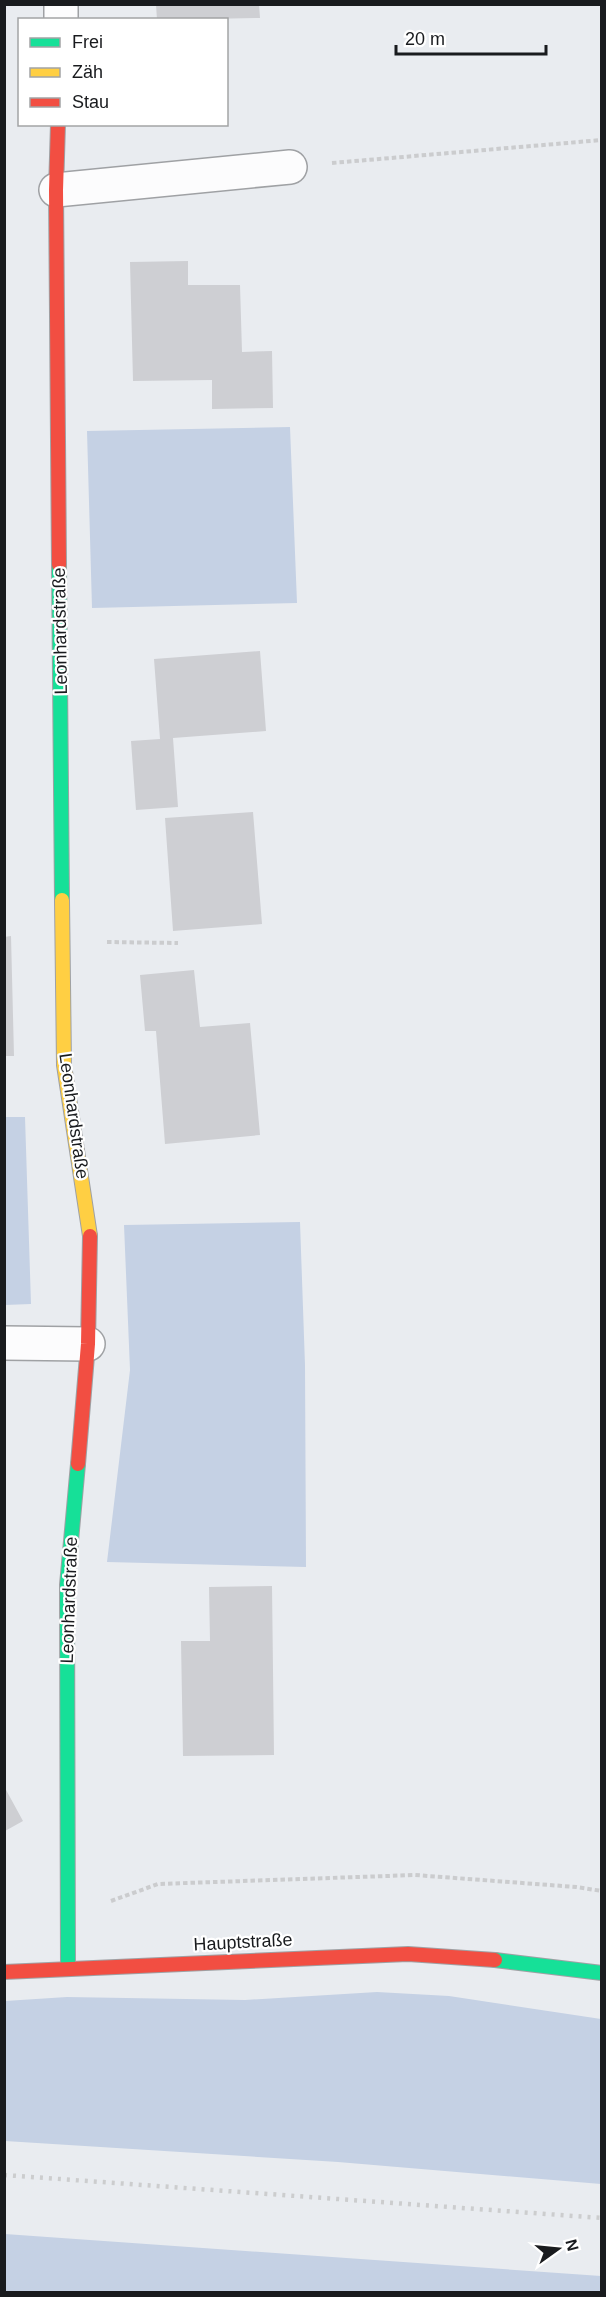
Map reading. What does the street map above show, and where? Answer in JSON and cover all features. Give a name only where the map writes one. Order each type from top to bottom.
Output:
[{"type":"street","name":"Leonhardstraße","points":[[58,126],[56,190],[64,1065],[90,1231],[88,1344],[67,1585],[68,1969]]},
{"type":"street","points":[[56,190],[290,167]]},
{"type":"street","points":[[4,1343],[88,1344]]},
{"type":"street","name":"Hauptstraße","points":[[4,1972],[255,1959],[408,1954],[483,1959],[602,1973]]},
{"type":"path","points":[[290,167],[602,140]]},
{"type":"path","points":[[63,942],[178,943]]},
{"type":"path","points":[[67,1916],[158,1884],[415,1875],[602,1891]]},
{"type":"shaded area","points":[[290,427],[297,603],[92,608],[87,431]]},
{"type":"shaded area","points":[[5,1117],[25,1117],[31,1304],[5,1305]]},
{"type":"shaded area","points":[[300,1222],[305,1365],[306,1567],[107,1562],[130,1370],[124,1225]]},
{"type":"shaded area","points":[[377,1992],[449,1996],[601,2019],[601,2184],[338,2162],[5,2141],[5,2001],[67,1997],[245,2000]]},
{"type":"shaded area","points":[[5,2234],[601,2276],[601,2292],[5,2292]]},
{"type":"building","points":[[156,4],[259,4],[260,18],[228,19],[157,18]]},
{"type":"building","points":[[188,261],[188,285],[240,285],[242,352],[272,351],[273,408],[212,409],[212,380],[133,381],[130,262]]},
{"type":"building","points":[[260,651],[266,731],[173,738],[178,807],[136,810],[131,741],[160,739],[154,659]]},
{"type":"building","points":[[253,812],[262,924],[173,931],[165,818]]},
{"type":"building","points":[[11,936],[14,1056],[4,1056],[4,937]]},
{"type":"building","points":[[194,970],[200,1027],[250,1023],[260,1135],[165,1144],[156,1031],[145,1031],[140,975]]},
{"type":"building","points":[[272,1586],[274,1755],[183,1756],[181,1641],[210,1641],[209,1587]]},
{"type":"building","points":[[5,1788],[23,1821],[5,1831]]},
{"type":"railway","points":[[4,2175],[602,2218]]},
{"type":"traffic: fast","points":[[59,565],[62,900]]},
{"type":"traffic: fast","points":[[68,1969],[67,1585],[78,1464]]},
{"type":"traffic: fast","points":[[495,1960],[602,1973]]},
{"type":"traffic: slow","points":[[62,900],[64,1065],[90,1236]]},
{"type":"traffic: jam","points":[[58,126],[56,190],[59,565]]},
{"type":"traffic: jam","points":[[78,1464],[88,1344],[90,1236]]},
{"type":"traffic: jam","points":[[4,1972],[408,1954],[495,1960]]}]
